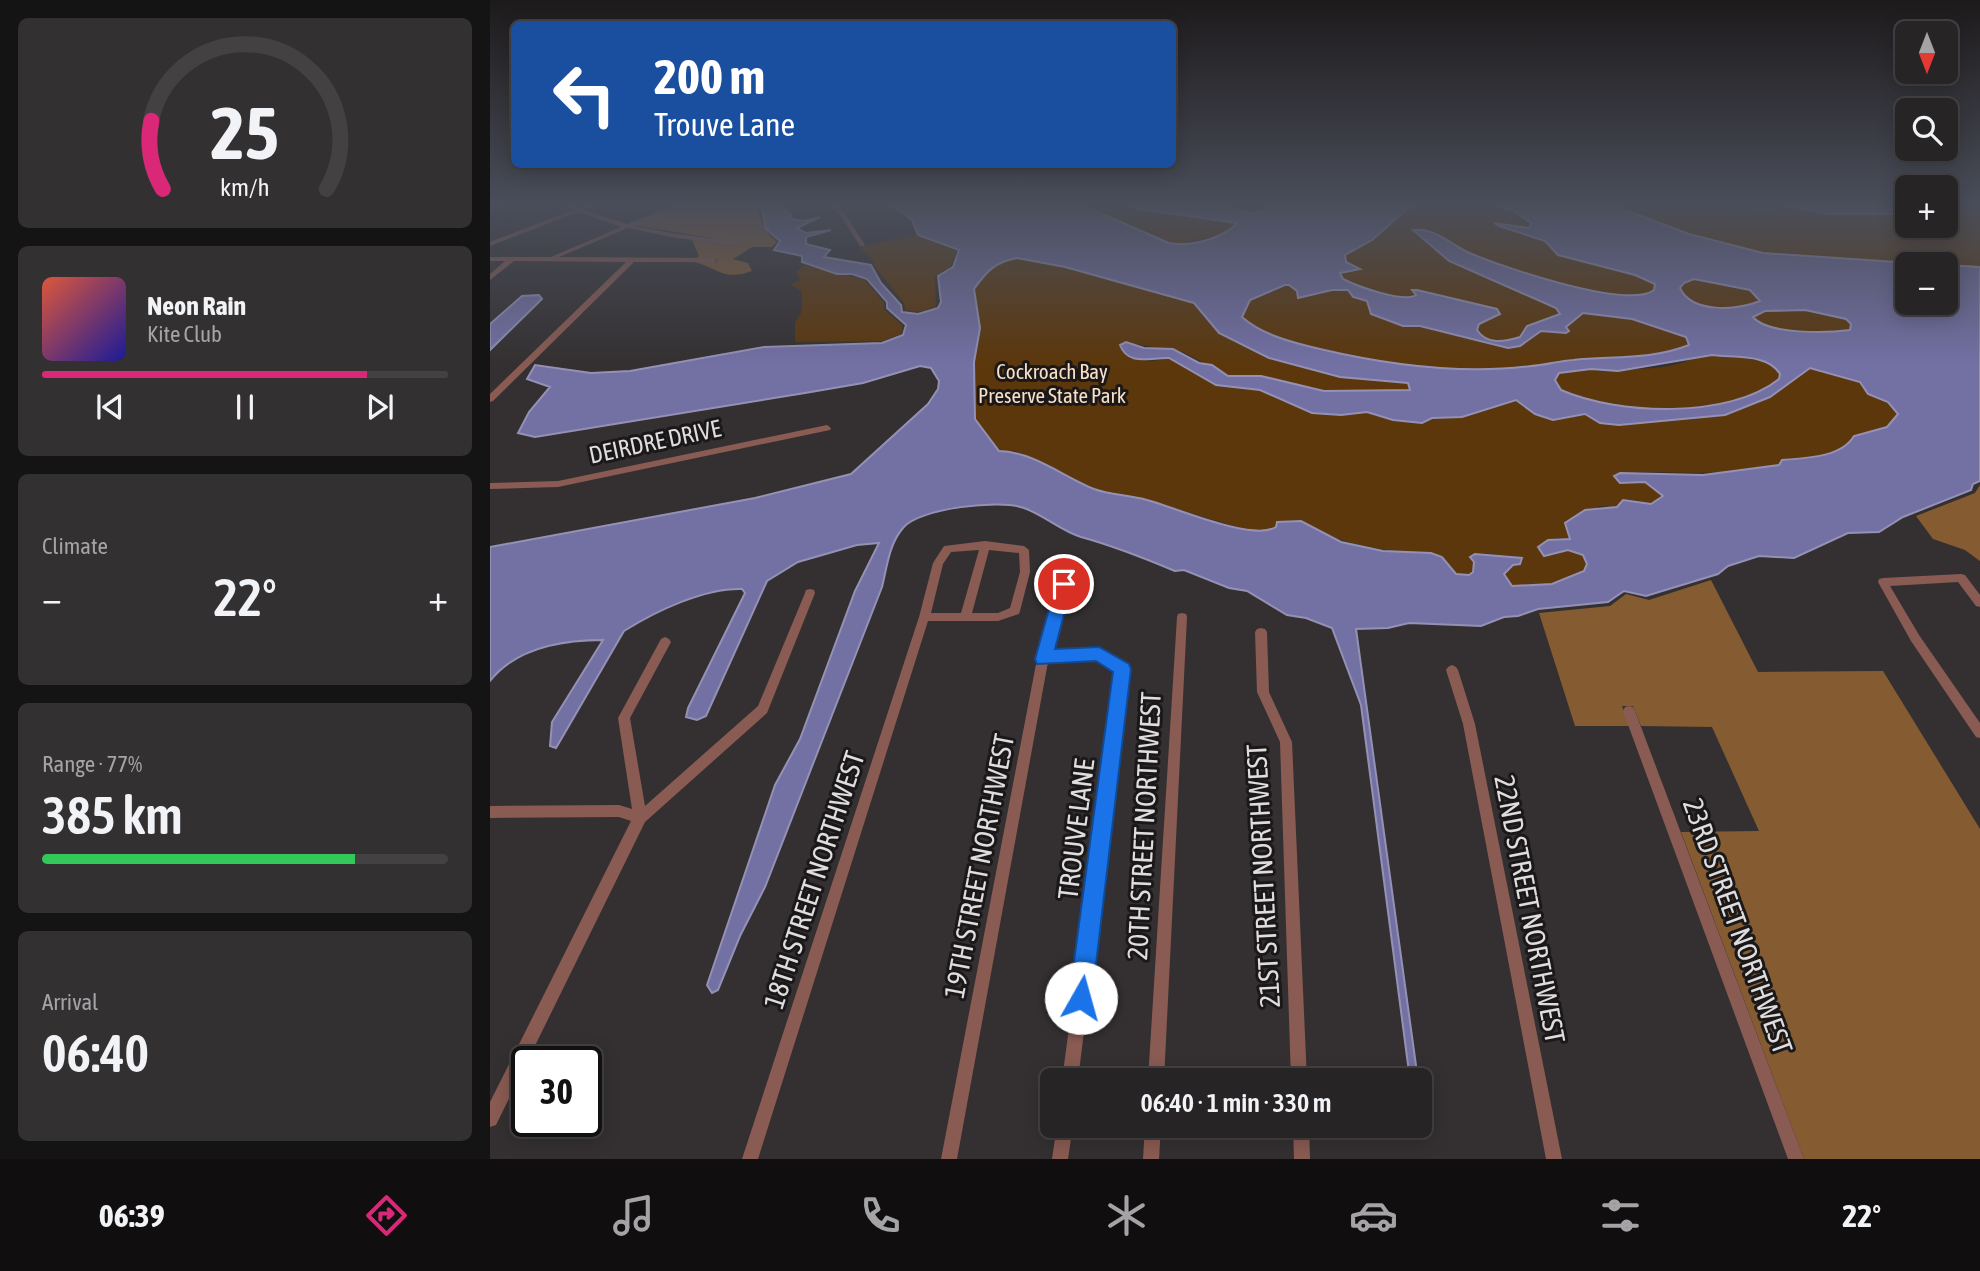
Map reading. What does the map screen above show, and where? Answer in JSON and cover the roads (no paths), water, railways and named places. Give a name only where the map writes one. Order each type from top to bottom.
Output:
[{"type":"street","points":[[548,260],[555,257]]},
{"type":"street","points":[[490,259],[714,260]]},
{"type":"street","points":[[490,278],[512,259]]},
{"type":"street","points":[[490,399],[632,260]]},
{"type":"street","name":"DEIRDRE DRIVE","points":[[490,486],[558,484],[827,428]]},
{"type":"street","points":[[924,617],[965,618],[998,617],[1015,611],[1025,572],[1024,550],[985,545],[965,618]]},
{"type":"street","name":"18TH STREET NORTHWEST","points":[[750,1159],[924,617],[938,563],[948,549],[985,545]]},
{"type":"street","points":[[1980,603],[1961,578],[1883,582],[1915,638],[1980,733]]},
{"type":"street","name":"19TH STREET NORTHWEST","points":[[949,1159],[1044,659],[1064,584]]},
{"type":"street","points":[[490,1119],[640,818],[763,709],[810,593]]},
{"type":"street","name":"20TH STREET NORTHWEST","points":[[1157,1068],[1182,617]]},
{"type":"street","name":"21ST STREET NORTHWEST","points":[[1261,632],[1263,692],[1286,742],[1299,1068]]},
{"type":"street","points":[[640,818],[624,718],[665,642]]},
{"type":"street","name":"TROUVE LANE","points":[[1044,659],[1057,655],[1099,654],[1123,669],[1072,1068]]},
{"type":"street","name":"22ND STREET NORTHWEST","points":[[1452,670],[1469,724],[1554,1159]]},
{"type":"street","name":"23RD STREET NORTHWEST","points":[[1629,711],[1796,1159]]},
{"type":"street","points":[[490,812],[620,811],[640,818]]},
{"type":"street","points":[[1060,1159],[1063,1138]]},
{"type":"street","points":[[1151,1159],[1152,1138]]},
{"type":"street","points":[[1301,1138],[1302,1159]]},
{"type":"park label","name":"Cockroach Bay Preserve State Park","points":[[1052,384]]}]
